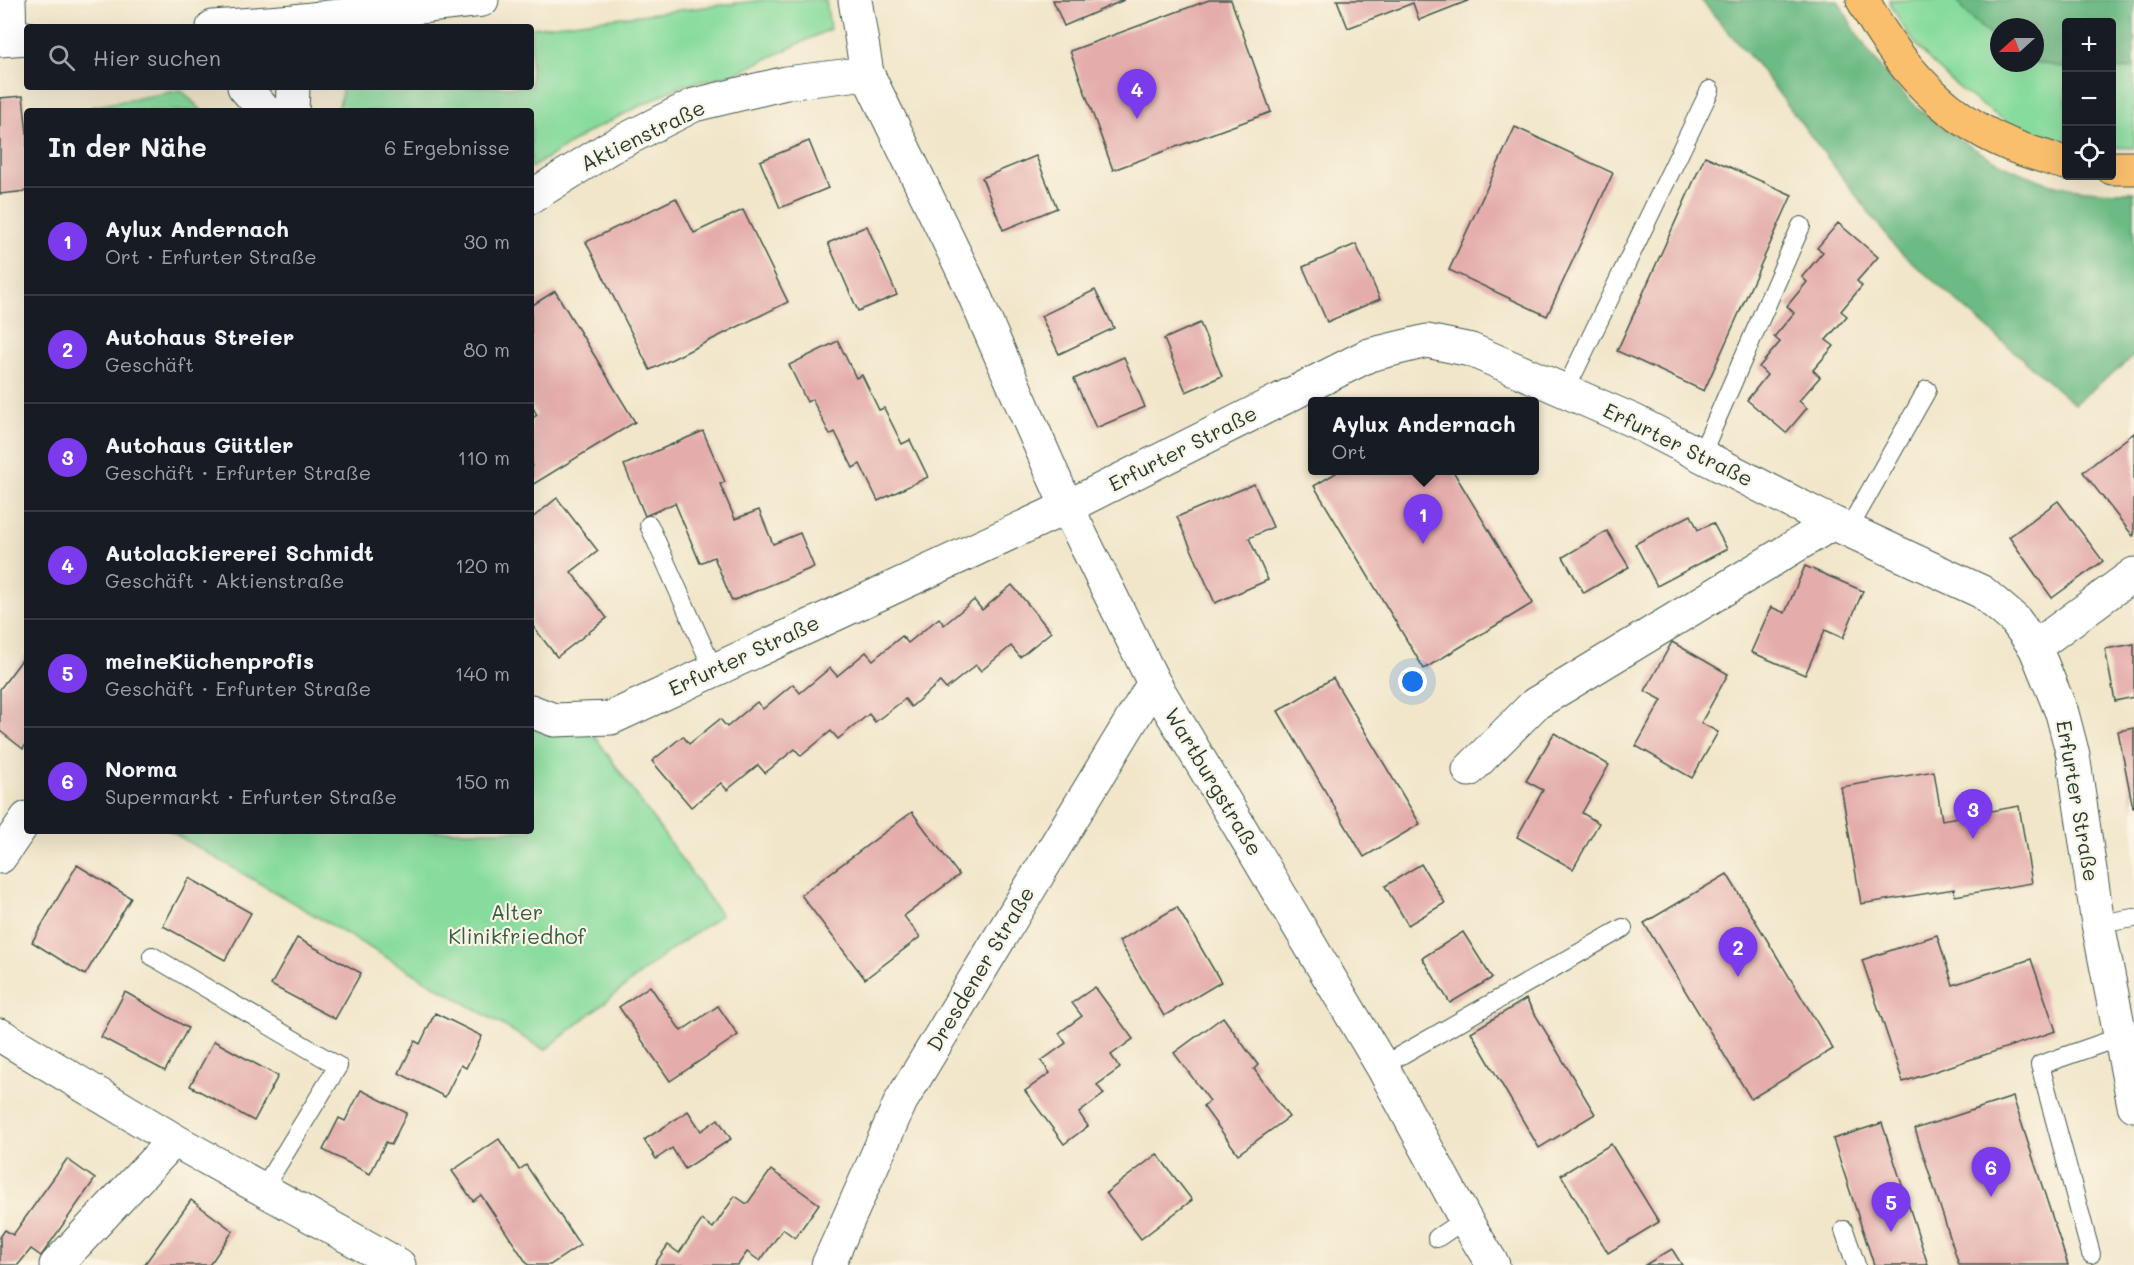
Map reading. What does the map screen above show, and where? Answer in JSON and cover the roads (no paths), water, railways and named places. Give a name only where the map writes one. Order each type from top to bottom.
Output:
[{"type":"highway","points":[[1863,0],[1878,30],[1907,70],[1942,104],[1979,131],[2019,149],[2062,162]]},
{"type":"highway","points":[[2116,168],[2134,168]]},
{"type":"street","points":[[9,0],[12,39]]},
{"type":"street","points":[[294,24],[482,0]]},
{"type":"street","points":[[855,0],[867,72]]},
{"type":"street","name":"Aktienstraße","points":[[534,195],[609,148],[694,105],[786,83],[867,72]]},
{"type":"street","name":"Wartburgstraße","points":[[867,72],[968,281],[1066,507],[1154,683],[1382,1066],[1465,1220],[1493,1265]]},
{"type":"street","points":[[247,90],[262,108]]},
{"type":"street","points":[[292,108],[293,90]]},
{"type":"street","name":"Erfurter Straße","points":[[534,712],[554,720],[611,718],[1066,507],[1369,355],[1427,341],[1471,350],[1634,421],[1841,526],[1982,592],[2015,620],[2035,647],[2062,713],[2073,755],[2098,924],[2134,1105]]},
{"type":"street","points":[[1469,770],[1535,704],[1841,526]]},
{"type":"street","points":[[2035,647],[2134,574]]},
{"type":"street","name":"Dresdener Straße","points":[[828,1265],[902,1101],[1154,683]]},
{"type":"street","points":[[0,857],[24,822]]},
{"type":"street","points":[[0,1035],[174,1140],[395,1264]]},
{"type":"street","points":[[56,1265],[174,1140]]},
{"type":"lane","points":[[1566,391],[1710,90]]},
{"type":"lane","points":[[1701,455],[1802,226]]},
{"type":"lane","points":[[1841,526],[1927,390]]},
{"type":"lane","points":[[649,525],[714,670]]},
{"type":"lane","points":[[2098,924],[2134,918]]},
{"type":"lane","points":[[1382,1066],[1623,928]]},
{"type":"lane","points":[[152,956],[338,1066],[263,1189]]},
{"type":"lane","points":[[2091,1254],[2040,1065],[2120,1037]]},
{"type":"lane","points":[[1437,1238],[1465,1220]]},
{"type":"lane","points":[[1844,1230],[1856,1265]]},
{"type":"place","name":"Autolackiererei Schmidt","points":[[1137,119]]},
{"type":"place","name":"Aylux Andernach","points":[[1423,544]]},
{"type":"place","name":"Autohaus Güttler","points":[[1973,839]]},
{"type":"place","name":"Autohaus Streier","points":[[1738,977]]},
{"type":"place","name":"Norma","points":[[1991,1197]]},
{"type":"place","name":"meineKüchenprofis","points":[[1891,1232]]},
{"type":"park label","name":"Alter Klinikfriedhof","points":[[517,925]]}]
